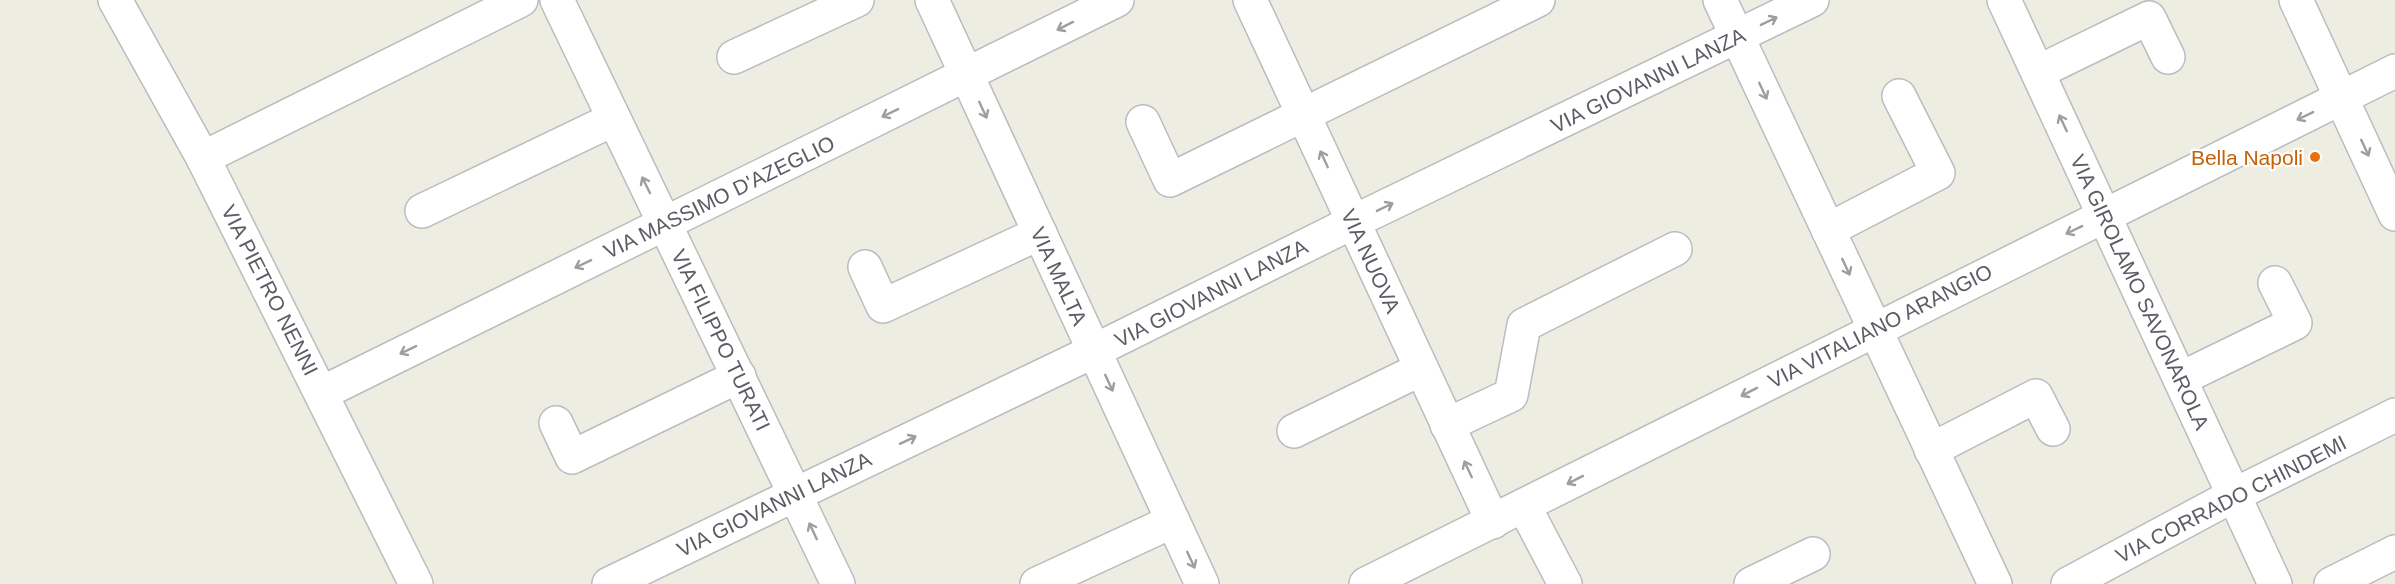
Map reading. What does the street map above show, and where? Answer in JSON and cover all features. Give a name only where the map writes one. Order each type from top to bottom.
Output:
[{"type":"street","name":"VIA PIETRO NENNI","points":[[115,0],[203,158],[416,584]]},
{"type":"street","points":[[203,158],[521,0]]},
{"type":"street","name":"VIA FILIPPO TURATI","points":[[557,0],[838,584]]},
{"type":"street","points":[[735,57],[857,0]]},
{"type":"street","name":"VIA MALTA","points":[[932,0],[1202,584]]},
{"type":"street","name":"VIA MASSIMO D'AZEGLIO","points":[[322,393],[1117,0]]},
{"type":"street","name":"VIA NUOVA","points":[[1250,0],[1492,522]]},
{"type":"street","points":[[1143,122],[1170,180],[1304,117],[1538,0]]},
{"type":"street","points":[[1720,0],[1995,584]]},
{"type":"street","name":"VIA GIOVANNI LANZA","points":[[609,584],[1094,351],[1353,222],[1812,0]]},
{"type":"street","name":"VIA GIROLAMO SAVONAROLA","points":[[2004,0],[2106,214],[2275,584]]},
{"type":"street","points":[[2296,0],[2395,214]]},
{"type":"street","points":[[2038,72],[2149,18],[2168,57]]},
{"type":"street","name":"VIA VITALIANO ARANGIO","points":[[1366,584],[1875,328],[2395,71]]},
{"type":"street","points":[[1828,230],[1938,173],[1899,96]]},
{"type":"street","points":[[422,211],[614,119]]},
{"type":"street","points":[[865,267],[884,306],[1040,233]]},
{"type":"street","points":[[1447,425],[1511,395],[1524,325],[1675,249]]},
{"type":"street","points":[[2180,379],[2295,323],[2275,283]]},
{"type":"street","points":[[1294,431],[1421,369]]},
{"type":"street","points":[[556,423],[572,456],[739,376]]},
{"type":"street","points":[[1931,450],[2036,396],[2053,429]]},
{"type":"street","name":"VIA CORRADO CHINDEMI","points":[[2068,584],[2234,495],[2395,415]]},
{"type":"street","points":[[1524,506],[1565,584]]},
{"type":"street","points":[[1037,584],[1173,521]]},
{"type":"street","points":[[2331,584],[2395,552]]},
{"type":"street","points":[[1751,584],[1813,554]]},
{"type":"place","name":"Bella Napoli","points":[[2315,157]]}]
